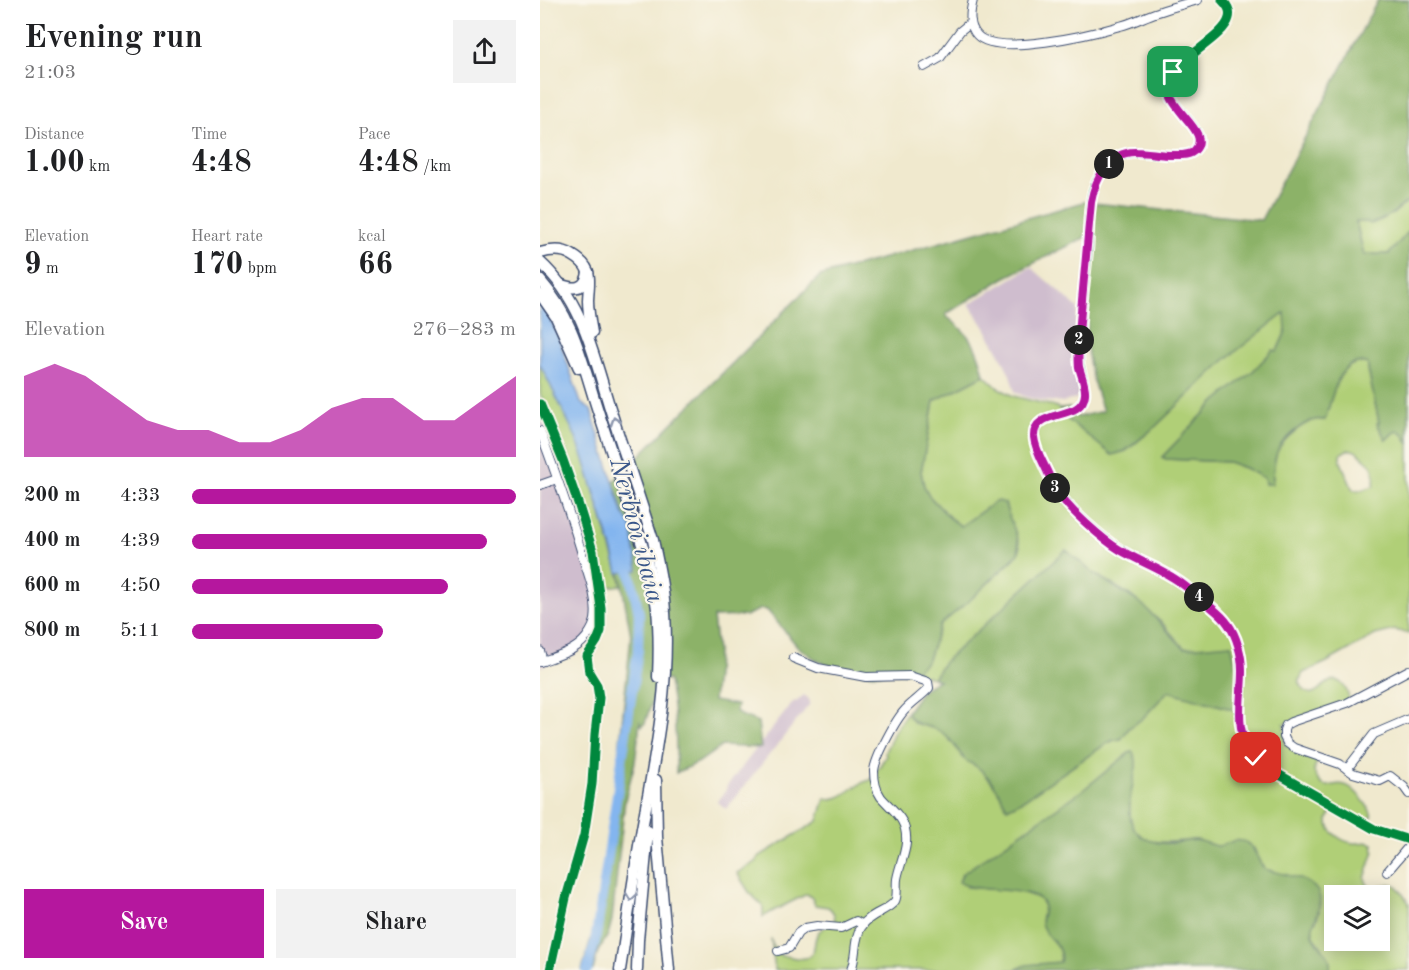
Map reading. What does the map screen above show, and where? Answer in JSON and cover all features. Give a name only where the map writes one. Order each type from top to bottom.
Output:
[{"type":"main road","points":[[540,253],[554,250],[567,252],[588,269],[590,279],[588,309],[597,362]]},
{"type":"main road","points":[[540,262],[572,301],[597,362],[653,540],[663,589],[666,662],[643,887],[637,970]]},
{"type":"main road","points":[[560,284],[578,288],[587,278],[588,269]]},
{"type":"main road","points":[[540,280],[561,308],[576,340],[641,542],[657,608],[659,661],[656,757],[657,837],[669,970]]},
{"type":"main road","points":[[540,294],[556,317],[596,407]]},
{"type":"main road","points":[[620,970],[640,837],[656,757]]},
{"type":"street","points":[[973,0],[970,15],[975,33],[987,42],[996,44],[1021,44],[1081,35],[1121,26],[1161,10],[1198,0]]},
{"type":"street","points":[[1222,0],[1229,10],[1227,24],[1178,65],[1168,78],[1168,93],[1197,132],[1198,145],[1194,151],[1188,155],[1169,156],[1124,153],[1106,166],[1093,189],[1078,344],[1079,364],[1085,393],[1075,409],[1046,418],[1040,423],[1034,433],[1034,439],[1064,501],[1101,536],[1119,549],[1173,578],[1219,614],[1228,624],[1235,636],[1241,659],[1240,718],[1242,734],[1250,752],[1264,766],[1374,829],[1409,840]]},
{"type":"street","points":[[924,68],[940,58],[960,32],[971,22]]},
{"type":"street","points":[[540,431],[589,578],[594,598],[595,621],[590,632],[577,647],[542,661],[540,651]]},
{"type":"street","points":[[540,485],[557,479]]},
{"type":"street","points":[[793,658],[818,668],[866,677],[910,676],[928,682],[929,688],[907,707],[898,719],[874,769],[879,795],[900,817],[905,830],[906,843],[897,877],[894,903],[869,918],[863,925],[857,937],[854,963],[850,970]]},
{"type":"street","points":[[1409,670],[1347,703],[1291,722],[1284,730],[1287,743],[1294,748],[1340,764],[1353,773],[1380,781],[1390,776],[1409,794]]},
{"type":"street","points":[[1347,769],[1374,734],[1409,719]]},
{"type":"street","points":[[1387,872],[1409,846]]},
{"type":"street","points":[[778,951],[789,948],[798,933],[811,927],[841,928],[856,921],[863,925]]},
{"type":"shaded area","points":[[1031,267],[1078,308],[1073,343],[1080,385],[1078,398],[1063,402],[1044,401],[1015,392],[1001,356],[969,304]]},
{"type":"shaded area","points":[[540,412],[552,434],[591,556],[596,573],[599,608],[596,630],[589,642],[574,655],[540,667]]},
{"type":"shaded area","points":[[804,695],[810,701],[809,705],[726,809],[717,802],[727,786],[794,701],[796,702]]},
{"type":"green space","points":[[1378,0],[1409,0],[1409,200],[1381,220],[1370,224],[1356,222],[1364,255],[1389,254],[1409,231],[1409,444],[1403,433],[1398,431],[1386,440],[1377,423],[1379,422],[1368,364],[1358,363],[1350,366],[1338,380],[1325,420],[1305,424],[1284,441],[1275,458],[1272,484],[1265,484],[1264,478],[1229,462],[1162,457],[1215,402],[1253,371],[1273,350],[1277,351],[1286,331],[1285,313],[1226,359],[1155,427],[1125,451],[1112,455],[1067,419],[1059,409],[1070,408],[1078,417],[1103,411],[1092,378],[1088,352],[1090,252],[1088,236],[1004,278],[946,314],[972,341],[984,375],[934,401],[921,472],[924,486],[930,497],[961,526],[995,502],[1005,503],[1018,542],[1018,554],[940,625],[928,659],[913,672],[870,674],[834,667],[818,661],[798,647],[767,610],[761,609],[745,616],[713,617],[717,651],[713,701],[737,705],[738,714],[758,722],[761,748],[722,746],[699,762],[676,773],[675,727],[669,681],[660,677],[645,723],[642,726],[640,722],[635,762],[625,800],[612,920],[608,935],[598,951],[593,970],[582,970],[599,910],[631,636],[605,490],[820,276],[1084,202],[1261,220]]},
{"type":"green space","points":[[1409,200],[1409,231],[1389,254],[1364,255],[1356,221],[1367,222],[1393,214]]},
{"type":"green space","points":[[1286,312],[1286,331],[1277,351],[1273,350],[1253,371],[1215,402],[1162,457],[1228,462],[1265,478],[1265,484],[1272,484],[1278,450],[1289,436],[1305,424],[1325,420],[1343,372],[1358,363],[1368,364],[1379,422],[1377,424],[1386,439],[1398,431],[1405,436],[1409,444],[1409,634],[1395,630],[1375,635],[1303,673],[1299,681],[1304,690],[1309,693],[1314,692],[1335,680],[1344,687],[1349,701],[1284,724],[1286,744],[1297,754],[1318,761],[1314,772],[1321,784],[1328,786],[1340,784],[1349,787],[1369,808],[1372,817],[1367,820],[1332,812],[1328,818],[1328,825],[1336,836],[1353,843],[1368,842],[1373,844],[1374,851],[1365,878],[1368,885],[1324,885],[1324,951],[1390,951],[1390,885],[1386,885],[1389,884],[1395,885],[1409,903],[1409,970],[1329,970],[1329,959],[1317,942],[1313,930],[1320,907],[1314,887],[1265,869],[1260,864],[1254,848],[1235,840],[1217,846],[1194,840],[1156,842],[1140,835],[1129,817],[1132,752],[1083,790],[962,874],[967,887],[1017,891],[1039,898],[1044,906],[1041,923],[1060,951],[1060,963],[1027,965],[1015,970],[775,970],[771,938],[772,944],[781,956],[802,958],[809,956],[812,954],[818,933],[834,922],[834,913],[828,907],[815,905],[807,894],[763,917],[763,906],[749,892],[737,873],[756,862],[758,857],[818,821],[825,798],[837,798],[859,784],[871,780],[886,756],[885,752],[895,730],[907,712],[914,723],[936,729],[951,739],[967,761],[978,767],[992,782],[1007,808],[1023,800],[1106,744],[1121,739],[1129,728],[1143,718],[1168,691],[1239,711],[1163,624],[1130,595],[1093,573],[1066,550],[944,662],[933,678],[913,672],[928,659],[940,625],[1014,559],[1020,549],[1007,513],[995,502],[961,526],[930,497],[924,486],[921,472],[934,401],[984,375],[997,387],[1013,396],[1057,407],[1067,419],[1112,455],[1126,451],[1155,427],[1226,359]],"holes":[[[1353,450],[1373,468],[1374,486],[1353,490],[1340,460],[1340,454]]]},
{"type":"green space","points":[[540,364],[583,456],[622,585],[607,587],[587,510],[571,463],[540,394]]},
{"type":"green space","points":[[1066,550],[1093,573],[1142,604],[1184,648],[1231,644],[1240,687],[1239,711],[1168,691],[1143,718],[1129,728],[1121,739],[1106,744],[1023,800],[1007,808],[991,780],[965,760],[948,738],[941,732],[913,721],[907,712],[923,689],[939,680],[933,678],[944,662]]},
{"type":"green space","points":[[1133,752],[1136,760],[1130,815],[1132,825],[1138,834],[1148,840],[1163,843],[1195,840],[1217,846],[1243,841],[1253,848],[1265,869],[1312,885],[1320,898],[1312,931],[1330,960],[1329,970],[1015,970],[1026,965],[1060,962],[1058,947],[1042,926],[1043,903],[1037,897],[1028,894],[967,886],[959,882],[962,874],[1083,790]]},
{"type":"water","points":[[540,302],[557,333],[581,403],[591,410],[623,513],[631,525],[638,570],[618,573],[583,456],[540,364]]},
{"type":"waterway","name":"Nerbioi ibaia","points":[[587,970],[595,942],[638,650],[639,613],[627,559]]},
{"type":"cycle path","points":[[1222,0],[1229,13],[1226,25],[1176,68],[1168,85],[1170,95],[1176,105],[1197,133],[1199,142],[1195,150],[1183,155],[1137,152],[1119,156],[1110,162],[1095,186],[1089,211],[1079,345],[1079,363],[1085,394],[1082,403],[1076,408],[1050,417],[1036,427],[1035,445],[1056,489],[1086,522],[1125,552],[1186,586],[1227,623],[1236,639],[1240,655],[1240,722],[1243,737],[1253,755],[1264,766],[1374,829],[1409,840]]},
{"type":"cycle path","points":[[540,404],[563,460],[593,551],[601,608],[601,631],[587,656],[589,672],[597,685],[599,698],[592,784],[584,835],[566,898],[550,970]]},
{"type":"route","points":[[1173,72],[1168,78],[1168,93],[1197,132],[1198,145],[1188,155],[1124,153],[1106,166],[1099,177],[1093,189],[1091,202],[1078,344],[1079,364],[1085,393],[1075,409],[1046,418],[1040,423],[1034,433],[1034,439],[1064,501],[1101,536],[1119,549],[1173,578],[1219,614],[1228,624],[1235,636],[1241,659],[1242,734],[1250,752],[1256,758]]}]
